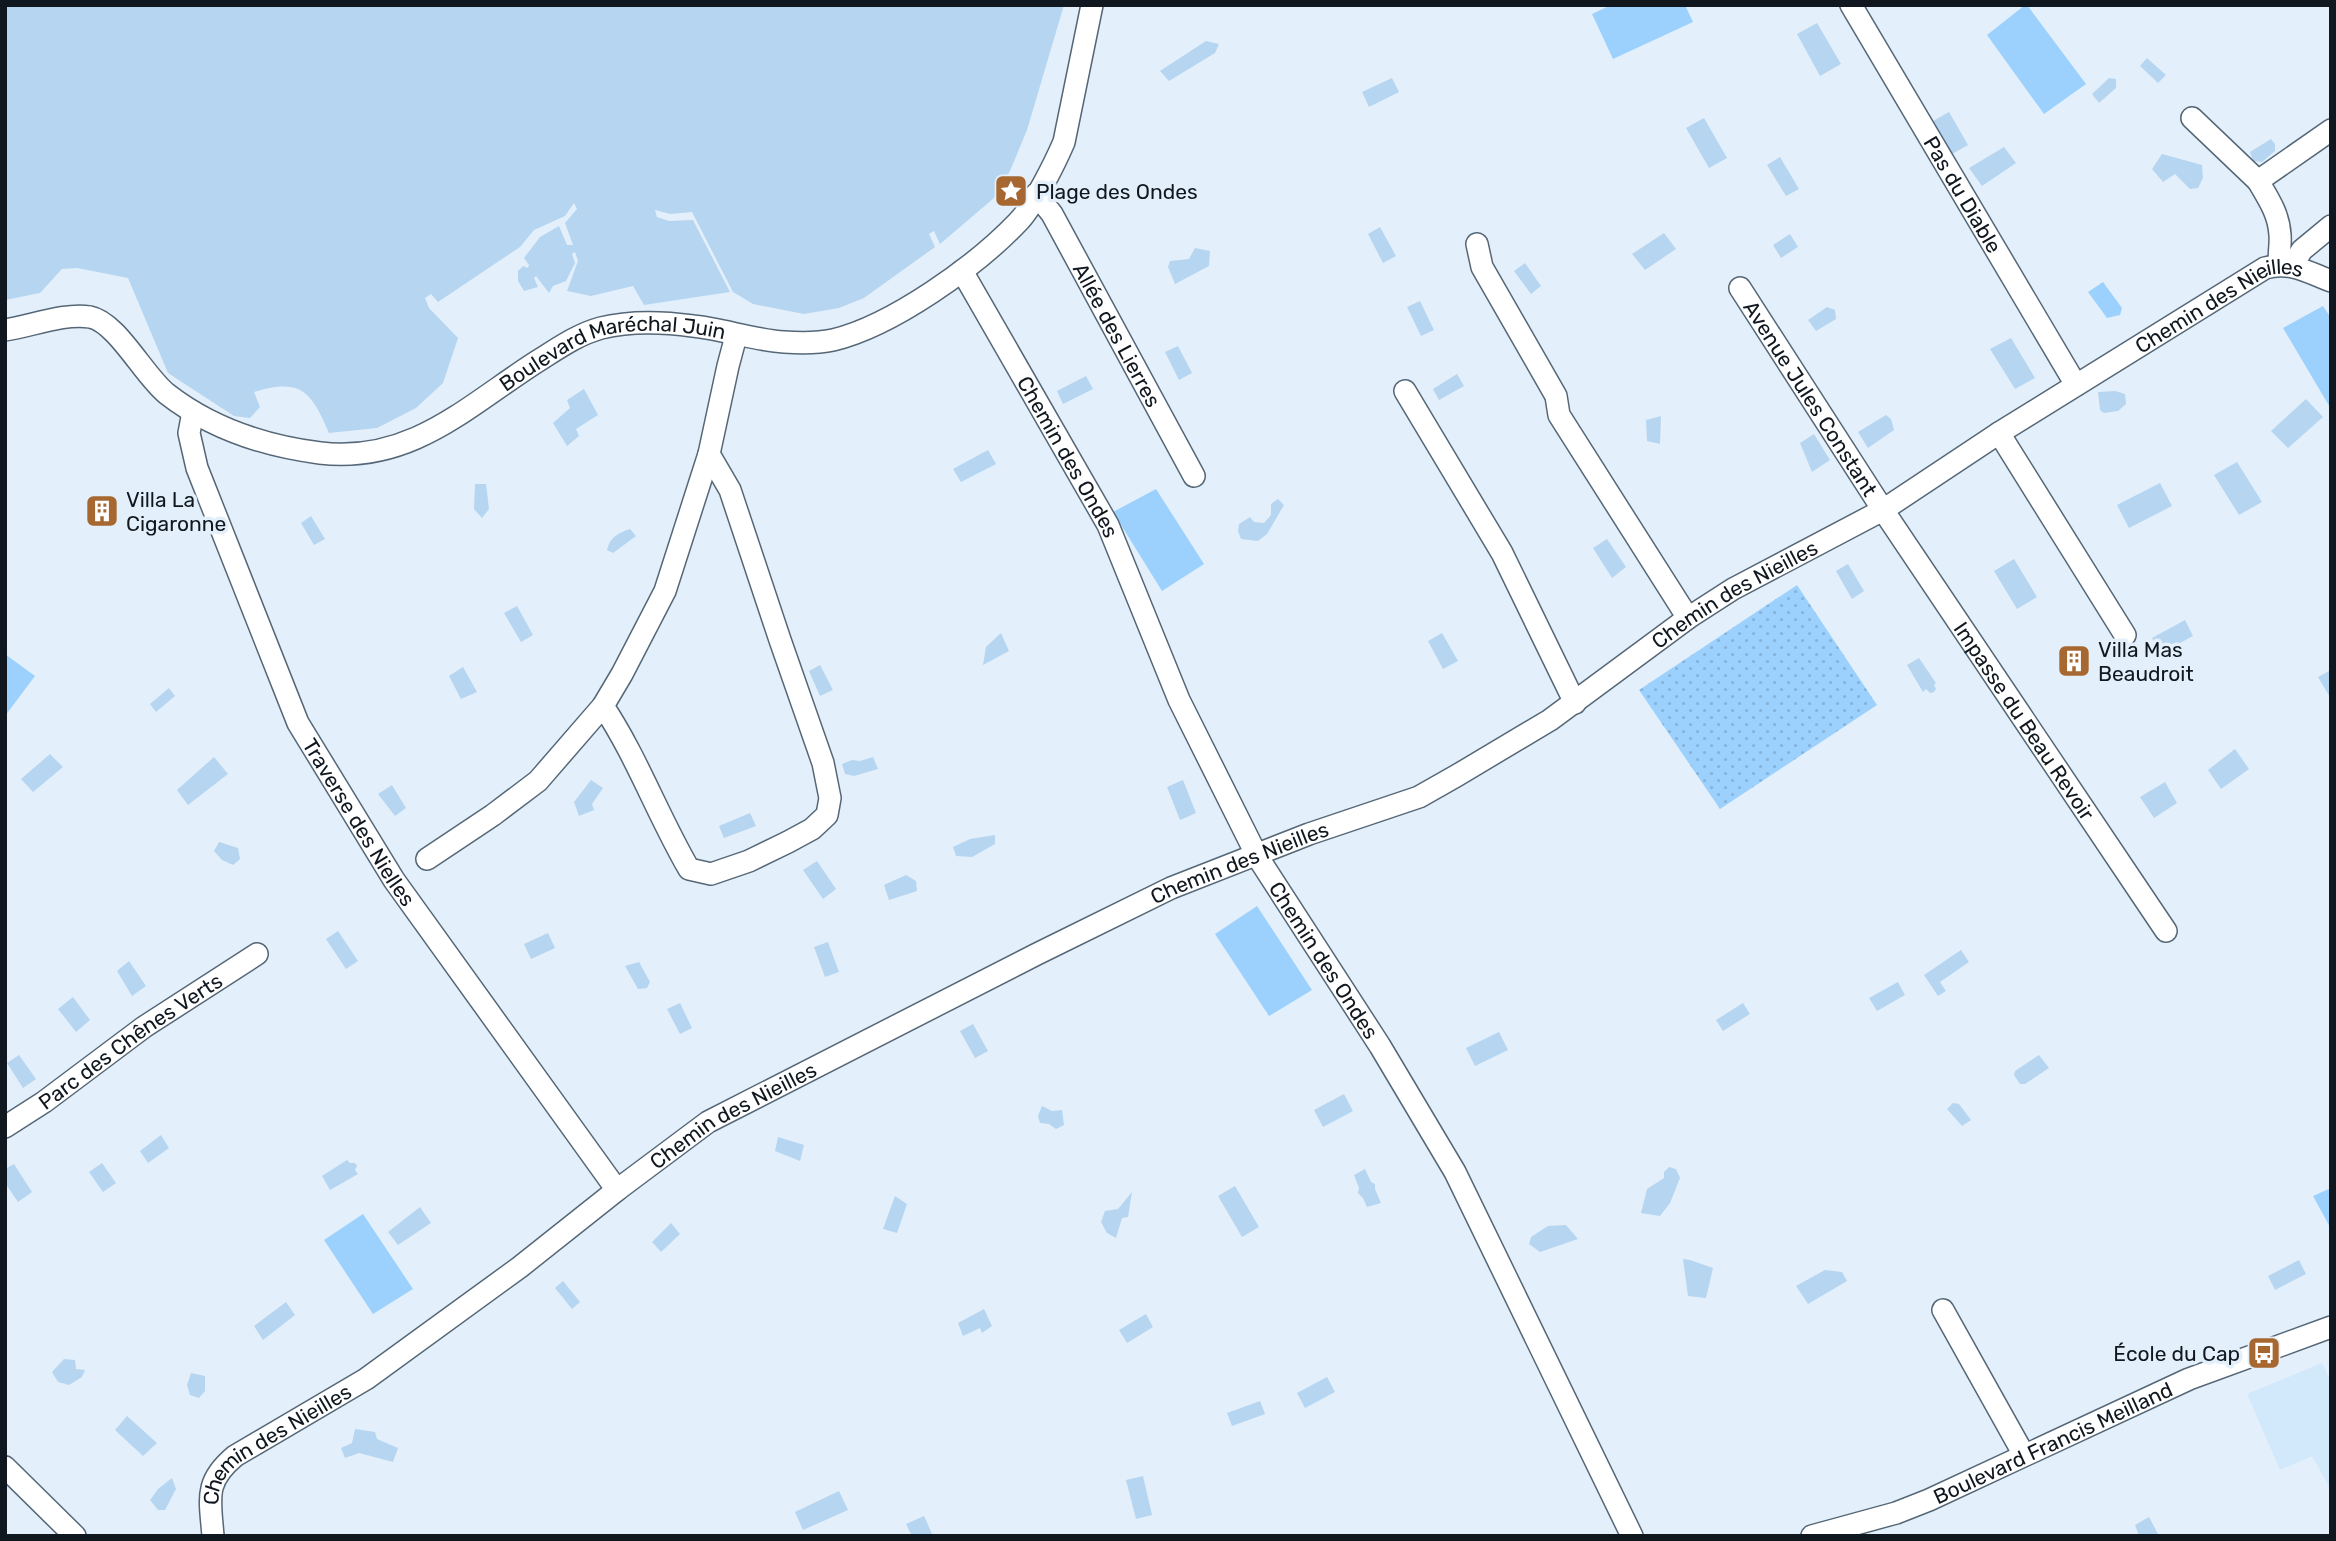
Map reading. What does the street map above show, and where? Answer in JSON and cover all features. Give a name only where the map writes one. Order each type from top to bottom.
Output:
[{"type":"street","name":"Boulevard Maréchal Juin","points":[[5,330],[73,317],[92,317],[107,324],[164,392],[214,425],[287,448],[325,454],[379,451],[436,430],[569,341],[601,328],[639,323],[694,326],[736,336],[785,342],[831,341],[883,322],[962,271],[1020,220],[1064,142],[1092,5]]},
{"type":"street","name":"Pas du Diable","points":[[1851,5],[2076,385]]},
{"type":"street","points":[[2192,118],[2258,181],[2275,211],[2281,237],[2278,250],[2286,265],[2331,226]]},
{"type":"street","points":[[2258,181],[2331,130]]},
{"type":"street","name":"Allée des Lierres","points":[[1036,194],[1052,214],[1194,476]]},
{"type":"street","points":[[1477,244],[1482,267],[1556,396],[1559,415],[1688,618]]},
{"type":"street","name":"Chemin des Nieilles","points":[[213,1536],[212,1482],[220,1468],[235,1456],[366,1380],[520,1267],[708,1122],[1171,888],[1309,834],[1419,797],[1575,703],[1688,618],[1733,589],[1883,510],[1999,433],[2265,268],[2286,265],[2331,281]]},
{"type":"street","name":"Chemin des Ondes","points":[[962,271],[1108,525],[1179,700],[1257,856],[1380,1046],[1455,1172],[1632,1536]]},
{"type":"street","name":"Avenue Jules Constant","points":[[1740,288],[1883,510]]},
{"type":"street","points":[[427,859],[538,781],[603,706],[665,591],[709,454],[736,336]]},
{"type":"street","points":[[1405,391],[1502,552],[1575,703]]},
{"type":"street","name":"Traverse des Nielles","points":[[193,412],[189,433],[197,468],[298,723],[394,880],[617,1190]]},
{"type":"street","points":[[1999,433],[2125,635]]},
{"type":"street","points":[[603,706],[622,734],[671,839],[689,869],[711,874],[748,861],[812,829],[827,815],[830,798],[823,762],[730,489],[709,454]]},
{"type":"street","name":"Impasse du Beau Revoir","points":[[1883,510],[2166,931]]},
{"type":"street","name":"Parc des Chênes Verts","points":[[5,1127],[44,1102],[144,1027],[257,954]]},
{"type":"street","points":[[1943,1310],[2024,1455]]},
{"type":"street","name":"Boulevard Francis Meilland","points":[[1812,1536],[1895,1513],[1929,1500],[2189,1379],[2331,1328]]},
{"type":"street","points":[[5,1466],[75,1536]]},
{"type":"shaded area","points":[[5,5],[1064,5],[1027,130],[1010,171],[994,198],[940,244],[934,231],[929,234],[935,247],[864,298],[839,308],[804,314],[753,304],[733,292],[692,212],[670,214],[655,210],[657,217],[669,221],[693,220],[730,292],[644,305],[633,286],[591,296],[567,291],[578,261],[575,252],[572,254],[575,263],[566,281],[553,286],[549,293],[536,276],[534,278],[538,287],[524,291],[518,281],[518,271],[523,266],[528,268],[524,258],[540,237],[559,226],[567,245],[573,245],[565,223],[577,209],[574,203],[565,216],[534,230],[520,247],[438,302],[431,294],[425,298],[429,308],[458,338],[443,383],[416,408],[377,428],[329,433],[310,398],[294,388],[270,388],[254,392],[260,407],[250,418],[234,416],[168,373],[128,278],[77,268],[62,269],[40,293],[5,300]]},
{"type":"shaded area","points":[[1611,5],[1685,5],[1693,22],[1613,59],[1592,14]]},
{"type":"shaded area","points":[[2025,5],[2086,84],[2044,114],[1987,35]]},
{"type":"shaded area","points":[[1817,23],[1841,64],[1820,76],[1797,34]]},
{"type":"shaded area","points":[[1206,41],[1219,44],[1215,53],[1169,81],[1160,71]]},
{"type":"shaded area","points":[[2147,58],[2166,75],[2158,83],[2140,66]]},
{"type":"shaded area","points":[[1392,78],[1399,92],[1369,107],[1362,92]]},
{"type":"shaded area","points":[[2109,78],[2116,79],[2116,88],[2099,103],[2092,94]]},
{"type":"shaded area","points":[[1949,112],[1968,145],[1952,154],[1933,121]]},
{"type":"shaded area","points":[[1704,118],[1727,158],[1709,168],[1686,128]]},
{"type":"shaded area","points":[[2271,139],[2275,144],[2275,151],[2262,162],[2253,161],[2250,152]]},
{"type":"shaded area","points":[[2004,147],[2016,163],[1982,186],[1969,168]]},
{"type":"shaded area","points":[[2162,154],[2202,165],[2203,178],[2198,188],[2190,189],[2175,174],[2163,182],[2152,169]]},
{"type":"shaded area","points":[[1780,157],[1799,189],[1786,196],[1767,165]]},
{"type":"shaded area","points":[[1380,227],[1396,256],[1383,263],[1368,234]]},
{"type":"shaded area","points":[[1664,233],[1676,249],[1645,270],[1632,254]]},
{"type":"shaded area","points":[[1790,234],[1798,247],[1781,258],[1773,245]]},
{"type":"shaded area","points":[[1195,248],[1210,251],[1209,266],[1175,284],[1168,267],[1170,261],[1189,259]]},
{"type":"shaded area","points":[[1525,263],[1541,286],[1531,294],[1514,271]]},
{"type":"shaded area","points":[[2103,282],[2122,308],[2120,315],[2107,318],[2088,292]]},
{"type":"shaded area","points":[[1420,301],[1434,330],[1421,336],[1407,307]]},
{"type":"shaded area","points":[[2323,306],[2331,318],[2331,409],[2283,328]]},
{"type":"shaded area","points":[[1827,307],[1835,310],[1836,319],[1816,331],[1808,320]]},
{"type":"shaded area","points":[[2011,338],[2035,378],[2015,389],[1990,349]]},
{"type":"shaded area","points":[[1178,346],[1192,373],[1179,380],[1165,352]]},
{"type":"shaded area","points":[[1457,374],[1464,386],[1439,400],[1433,389]]},
{"type":"shaded area","points":[[1086,376],[1093,389],[1063,404],[1057,391]]},
{"type":"shaded area","points":[[584,389],[598,415],[576,429],[579,436],[567,446],[553,423],[570,408],[567,400]]},
{"type":"shaded area","points":[[2115,391],[2125,394],[2126,404],[2118,411],[2104,413],[2100,410],[2098,392]]},
{"type":"shaded area","points":[[2306,399],[2323,417],[2288,448],[2271,431]]},
{"type":"shaded area","points":[[1886,415],[1891,419],[1894,430],[1868,448],[1858,432]]},
{"type":"shaded area","points":[[1661,416],[1660,444],[1647,441],[1646,420]]},
{"type":"shaded area","points":[[1814,434],[1830,460],[1812,472],[1800,443]]},
{"type":"shaded area","points":[[988,450],[996,464],[961,482],[953,469]]},
{"type":"shaded area","points":[[2237,462],[2262,502],[2239,515],[2214,475]]},
{"type":"shaded area","points":[[2160,483],[2172,506],[2129,528],[2117,505]]},
{"type":"shaded area","points":[[475,484],[486,484],[489,509],[482,518],[474,509]]},
{"type":"shaded area","points":[[1156,489],[1204,564],[1162,591],[1113,512]]},
{"type":"shaded area","points":[[1278,499],[1284,505],[1267,534],[1258,541],[1241,539],[1239,524],[1250,517],[1254,522],[1264,523],[1271,515],[1271,504]]},
{"type":"shaded area","points":[[311,516],[325,539],[314,545],[301,523]]},
{"type":"shaded area","points":[[630,529],[636,536],[613,553],[607,550],[615,536]]},
{"type":"shaded area","points":[[1607,539],[1626,567],[1612,578],[1593,548]]},
{"type":"shaded area","points":[[2014,559],[2037,597],[2017,609],[1994,571]]},
{"type":"shaded area","points":[[1848,564],[1864,591],[1852,599],[1836,571]]},
{"type":"shaded area","points":[[1797,585],[1877,705],[1720,809],[1639,690]]},
{"type":"shaded area","points":[[517,606],[533,635],[521,642],[504,613]]},
{"type":"shaded area","points":[[2185,620],[2193,636],[2161,653],[2152,638]]},
{"type":"shaded area","points":[[1001,633],[1009,651],[983,665],[986,647]]},
{"type":"shaded area","points":[[1442,633],[1458,661],[1443,669],[1428,641]]},
{"type":"shaded area","points":[[5,654],[35,676],[5,716]]},
{"type":"shaded area","points":[[1919,658],[1936,683],[1934,692],[1930,693],[1926,689],[1923,692],[1907,665]]},
{"type":"shaded area","points":[[820,665],[833,690],[820,696],[809,671]]},
{"type":"shaded area","points":[[463,667],[477,692],[461,699],[449,676]]},
{"type":"shaded area","points":[[2331,670],[2331,699],[2318,677]]},
{"type":"shaded area","points":[[169,688],[175,696],[156,712],[150,704]]},
{"type":"shaded area","points":[[2235,749],[2249,769],[2221,789],[2208,770]]},
{"type":"shaded area","points":[[50,754],[63,767],[33,792],[21,779]]},
{"type":"shaded area","points":[[214,757],[228,774],[188,805],[177,790]]},
{"type":"shaded area","points":[[873,757],[878,769],[854,776],[845,774],[842,764]]},
{"type":"shaded area","points":[[591,780],[603,788],[592,804],[594,810],[579,816],[574,802]]},
{"type":"shaded area","points":[[1183,780],[1196,813],[1180,820],[1167,787]]},
{"type":"shaded area","points":[[2165,782],[2177,803],[2154,818],[2140,797]]},
{"type":"shaded area","points":[[392,785],[406,808],[395,816],[378,794]]},
{"type":"shaded area","points":[[750,813],[756,826],[724,838],[719,826]]},
{"type":"shaded area","points":[[995,835],[995,844],[972,857],[956,856],[953,847],[970,839]]},
{"type":"shaded area","points":[[219,842],[238,848],[240,859],[233,865],[222,860],[214,851]]},
{"type":"shaded area","points":[[817,861],[836,889],[823,899],[803,870]]},
{"type":"shaded area","points":[[906,875],[916,881],[917,891],[889,900],[884,885]]},
{"type":"shaded area","points":[[1257,906],[1312,990],[1269,1016],[1215,934]]},
{"type":"shaded area","points":[[338,931],[358,961],[346,969],[326,939]]},
{"type":"shaded area","points":[[548,933],[555,948],[531,959],[524,944]]},
{"type":"shaded area","points":[[828,942],[839,972],[825,977],[814,947]]},
{"type":"shaded area","points":[[1961,950],[1969,962],[1940,982],[1946,991],[1938,996],[1924,975]]},
{"type":"shaded area","points":[[129,961],[146,986],[132,996],[117,971]]},
{"type":"shaded area","points":[[639,962],[650,982],[647,988],[638,989],[625,966]]},
{"type":"shaded area","points":[[1898,982],[1905,995],[1877,1011],[1869,998]]},
{"type":"shaded area","points":[[73,997],[90,1020],[76,1032],[58,1009]]},
{"type":"shaded area","points":[[680,1003],[692,1028],[680,1034],[667,1009]]},
{"type":"shaded area","points":[[1743,1003],[1750,1014],[1723,1031],[1716,1020]]},
{"type":"shaded area","points":[[973,1024],[988,1051],[975,1058],[960,1031]]},
{"type":"shaded area","points":[[1499,1032],[1508,1050],[1475,1066],[1466,1048]]},
{"type":"shaded area","points":[[19,1055],[36,1079],[23,1088],[7,1063]]},
{"type":"shaded area","points":[[2039,1055],[2049,1068],[2025,1084],[2020,1084],[2014,1075],[2015,1071]]},
{"type":"shaded area","points":[[1344,1094],[1353,1111],[1323,1127],[1314,1110]]},
{"type":"shaded area","points":[[1953,1103],[1959,1104],[1971,1120],[1962,1126],[1947,1109]]},
{"type":"shaded area","points":[[1042,1106],[1052,1111],[1062,1110],[1064,1125],[1056,1129],[1049,1124],[1040,1123],[1038,1116]]},
{"type":"shaded area","points":[[161,1135],[169,1148],[148,1163],[140,1151]]},
{"type":"shaded area","points":[[778,1137],[804,1145],[800,1161],[775,1151]]},
{"type":"shaded area","points":[[347,1160],[355,1163],[358,1174],[330,1190],[322,1176]]},
{"type":"shaded area","points":[[102,1163],[116,1183],[103,1192],[89,1172]]},
{"type":"shaded area","points":[[14,1164],[32,1192],[18,1202],[5,1183],[5,1169]]},
{"type":"shaded area","points":[[1669,1167],[1676,1169],[1680,1178],[1670,1203],[1660,1216],[1641,1213],[1647,1189],[1664,1178],[1664,1172]]},
{"type":"shaded area","points":[[1365,1169],[1371,1182],[1375,1184],[1381,1203],[1367,1207],[1358,1193],[1354,1175]]},
{"type":"shaded area","points":[[1235,1186],[1259,1227],[1242,1237],[1218,1196]]},
{"type":"shaded area","points":[[2331,1188],[2331,1229],[2313,1196]]},
{"type":"shaded area","points":[[1132,1192],[1128,1217],[1122,1218],[1116,1238],[1107,1233],[1101,1222],[1105,1211],[1118,1209]]},
{"type":"shaded area","points":[[895,1196],[907,1204],[897,1233],[883,1229]]},
{"type":"shaded area","points":[[420,1207],[431,1223],[398,1245],[388,1232]]},
{"type":"shaded area","points":[[363,1214],[413,1289],[373,1314],[324,1240]]},
{"type":"shaded area","points":[[671,1223],[680,1234],[661,1252],[652,1242]]},
{"type":"shaded area","points":[[1566,1225],[1578,1239],[1540,1252],[1529,1244],[1531,1237],[1548,1226]]},
{"type":"shaded area","points":[[1683,1259],[1713,1268],[1706,1298],[1688,1296]]},
{"type":"shaded area","points":[[2299,1260],[2306,1274],[2275,1290],[2268,1276]]},
{"type":"shaded area","points":[[1825,1270],[1842,1272],[1847,1281],[1808,1304],[1796,1286]]},
{"type":"shaded area","points":[[563,1281],[580,1302],[572,1309],[555,1288]]},
{"type":"shaded area","points":[[286,1302],[295,1315],[263,1340],[254,1326]]},
{"type":"shaded area","points":[[984,1309],[992,1326],[982,1333],[980,1328],[963,1336],[958,1323]]},
{"type":"shaded area","points":[[1146,1314],[1153,1327],[1127,1343],[1119,1330]]},
{"type":"shaded area","points":[[64,1359],[75,1360],[76,1369],[85,1370],[82,1377],[69,1385],[58,1382],[52,1372]]},
{"type":"shaded area","points":[[2322,1363],[2331,1382],[2331,1490],[2312,1456],[2280,1470],[2247,1394]]},
{"type":"shaded area","points":[[191,1373],[205,1376],[205,1391],[199,1398],[190,1395],[187,1385]]},
{"type":"shaded area","points":[[1327,1377],[1335,1392],[1305,1408],[1297,1393]]},
{"type":"shaded area","points":[[1260,1401],[1265,1414],[1232,1426],[1227,1413]]},
{"type":"shaded area","points":[[127,1416],[157,1443],[143,1456],[115,1430]]},
{"type":"shaded area","points":[[355,1429],[375,1432],[377,1439],[398,1448],[393,1462],[359,1453],[345,1458],[341,1448],[352,1443]]},
{"type":"shaded area","points":[[1143,1476],[1152,1515],[1136,1519],[1126,1480]]},
{"type":"shaded area","points":[[172,1478],[176,1489],[165,1510],[158,1510],[150,1500],[158,1489]]},
{"type":"shaded area","points":[[839,1491],[848,1510],[803,1530],[795,1512]]},
{"type":"shaded area","points":[[924,1516],[933,1536],[912,1536],[906,1524]]},
{"type":"shaded area","points":[[2149,1517],[2159,1536],[2139,1536],[2135,1525]]},
{"type":"place","name":"Plage des Ondes","points":[[1011,191]]},
{"type":"place","name":"Villa La Cigaronne","points":[[102,511]]},
{"type":"place","name":"Villa Mas Beaudroit","points":[[2074,661]]},
{"type":"place","name":"École du Cap","points":[[2264,1353]]}]
